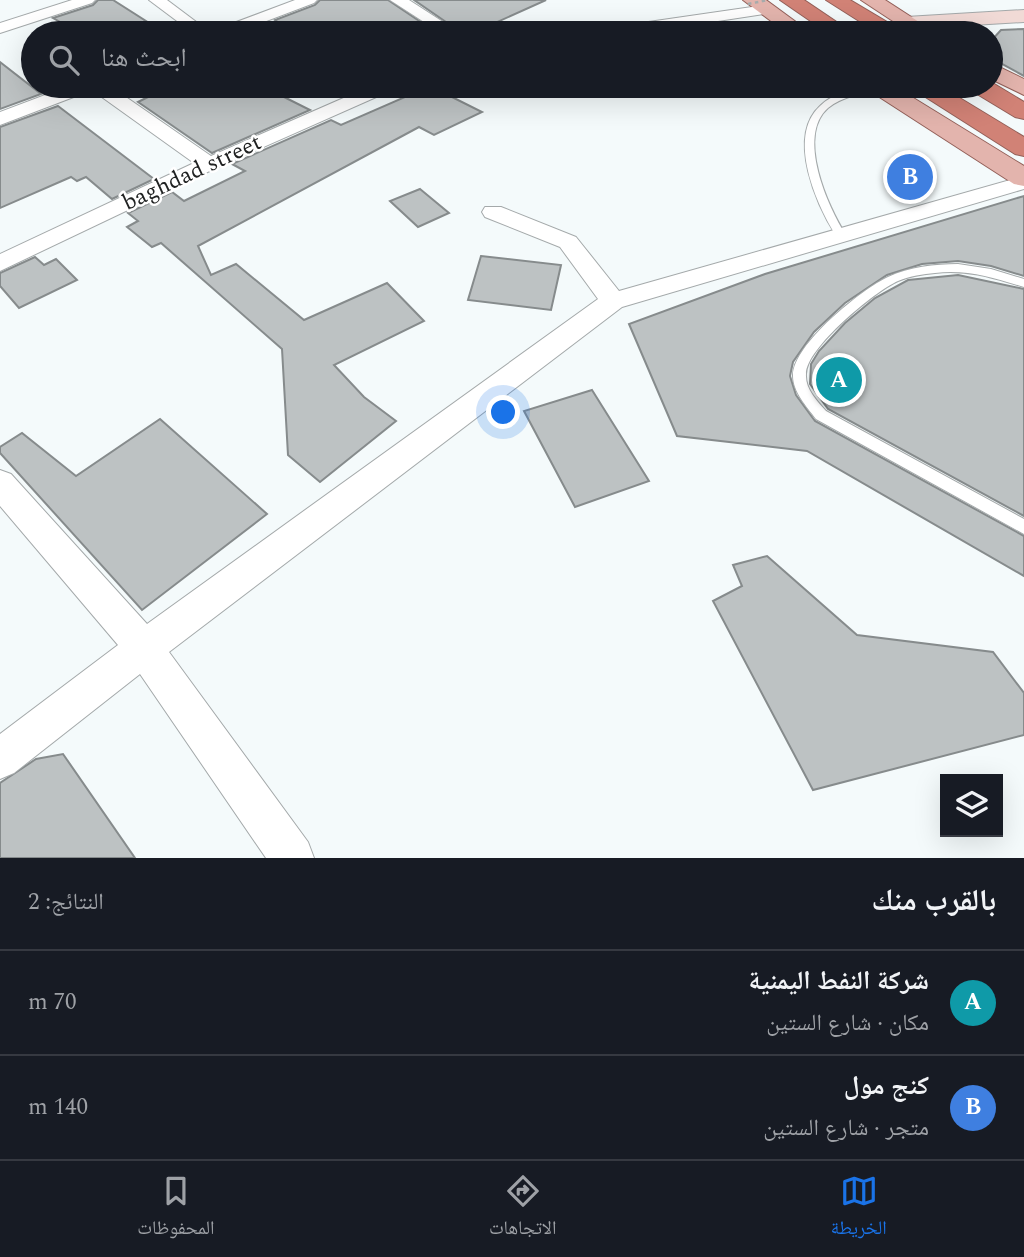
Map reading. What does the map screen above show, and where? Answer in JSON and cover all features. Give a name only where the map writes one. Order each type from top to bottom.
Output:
[{"type":"highway","points":[[790,0],[823,21]]},
{"type":"highway","points":[[836,0],[883,21]]},
{"type":"highway","points":[[943,98],[1024,148]]},
{"type":"highway","points":[[1000,98],[1024,112]]},
{"type":"main road","points":[[871,0],[892,21]]},
{"type":"main road","points":[[759,4],[783,21]]},
{"type":"main road","points":[[972,21],[1024,16]]},
{"type":"main road","points":[[1003,77],[1024,89]]},
{"type":"main road","points":[[897,98],[1024,180]]},
{"type":"street","points":[[22,21],[88,0]]},
{"type":"street","points":[[158,0],[187,21]]},
{"type":"street","points":[[253,21],[309,0]]},
{"type":"street","points":[[398,0],[432,21]]},
{"type":"street","points":[[670,21],[759,4]]},
{"type":"street","points":[[0,28],[21,21]]},
{"type":"street","points":[[0,119],[54,98]]},
{"type":"street","points":[[115,98],[209,164]]},
{"type":"street","name":"baghdad street","points":[[0,263],[209,164],[359,98]]},
{"type":"street","points":[[0,759],[144,648],[613,301],[1024,180]]},
{"type":"street","points":[[494,212],[568,242],[613,301]]},
{"type":"street","points":[[0,483],[144,648],[292,858]]},
{"type":"lane","points":[[838,98],[819,112],[810,128],[815,185],[829,219],[841,234]]},
{"type":"lane","points":[[1024,283],[981,269],[936,269],[891,280],[849,309],[815,344],[800,368],[801,388],[821,415],[1024,527]]},
{"type":"building","points":[[98,0],[113,0],[146,21],[58,21],[53,18],[93,5]]},
{"type":"building","points":[[320,0],[388,0],[419,21],[275,20],[315,5]]},
{"type":"building","points":[[414,0],[546,0],[500,21],[445,21]]},
{"type":"building","points":[[1024,29],[1024,76],[1003,65],[1003,30]]},
{"type":"building","points":[[0,62],[21,78],[21,98],[30,98],[0,109]]},
{"type":"building","points":[[146,98],[286,98],[310,110],[212,153],[138,102]]},
{"type":"building","points":[[403,98],[454,98],[482,112],[434,135],[419,127],[198,246],[211,275],[236,264],[304,320],[387,283],[424,321],[334,365],[364,397],[396,421],[320,482],[288,455],[282,349],[161,243],[152,247],[127,227],[138,221],[128,213],[172,192],[184,201],[245,171],[232,164],[331,120],[341,125]]},
{"type":"building","points":[[58,106],[154,179],[112,199],[86,177],[77,181],[71,177],[0,208],[0,127]]},
{"type":"building","points":[[420,189],[449,213],[418,227],[390,201]]},
{"type":"building","points":[[1024,196],[1024,276],[991,266],[958,261],[922,264],[887,275],[845,303],[814,332],[793,362],[790,376],[796,395],[815,421],[1024,536],[1024,576],[807,451],[677,436],[629,324],[765,274]]},
{"type":"building","points":[[481,256],[561,265],[551,310],[468,300]]},
{"type":"building","points":[[35,257],[44,265],[56,259],[77,280],[19,308],[0,286],[0,273]]},
{"type":"building","points":[[958,275],[1024,289],[1024,516],[828,409],[810,384],[811,364],[819,351],[845,323],[875,298],[908,280]]},
{"type":"building","points":[[592,390],[649,481],[575,507],[524,411]]},
{"type":"building","points":[[160,419],[267,514],[142,610],[0,453],[0,447],[22,433],[76,476]]},
{"type":"building","points":[[767,556],[857,635],[993,652],[1024,693],[1024,735],[813,790],[713,601],[742,586],[733,565]]},
{"type":"building","points":[[63,754],[135,858],[0,858],[0,783],[36,759]]},
{"type":"place","name":"كنج مول","points":[[910,177]]},
{"type":"place","name":"شركة النفط اليمنية","points":[[839,380]]}]
